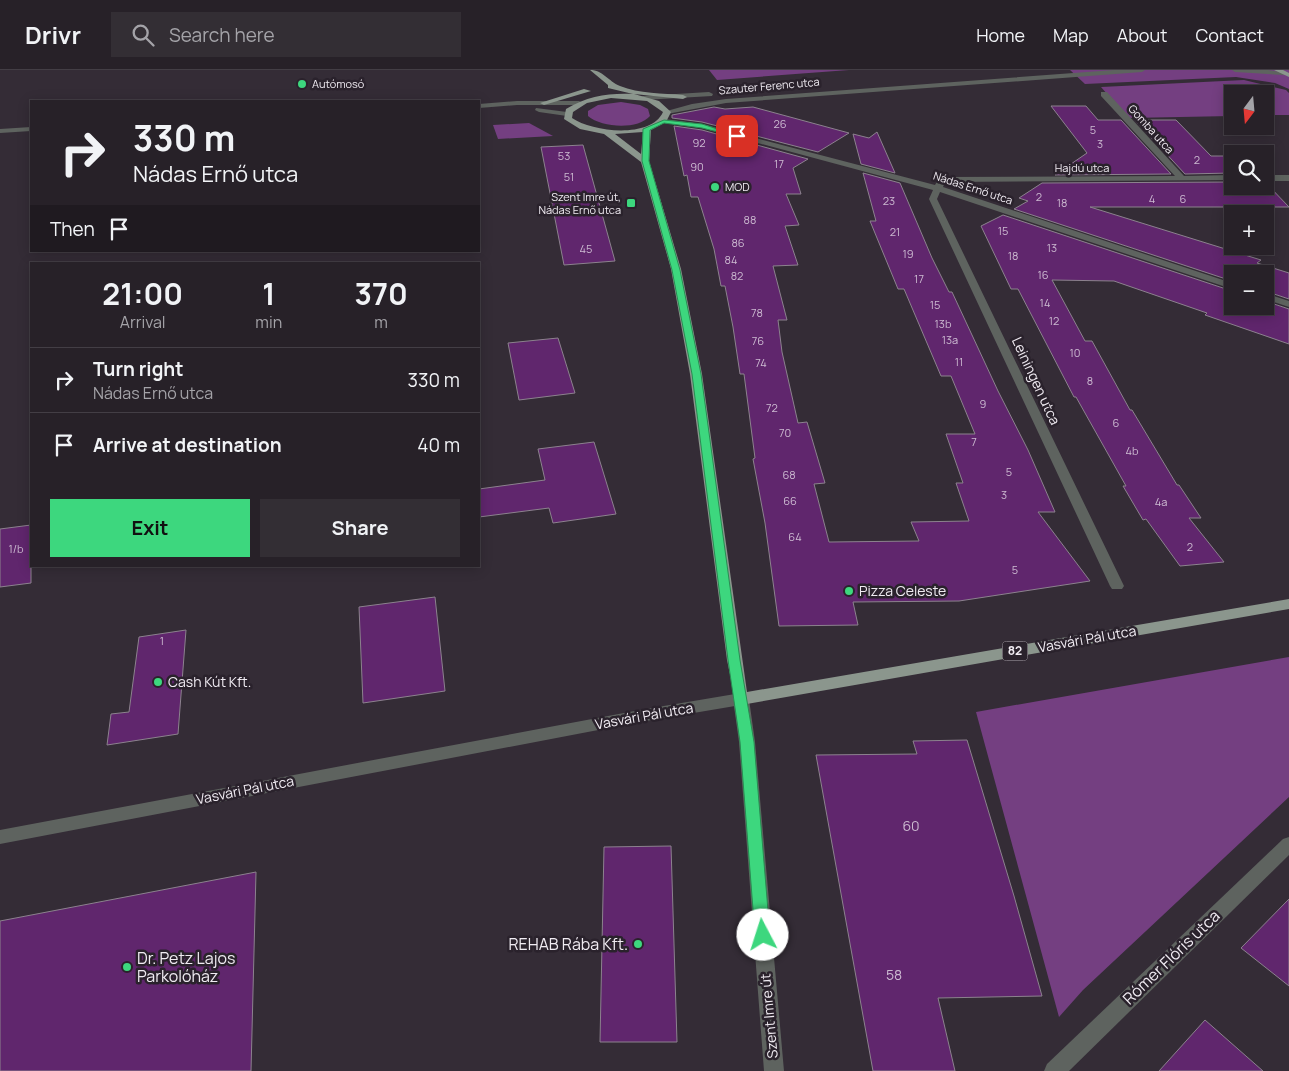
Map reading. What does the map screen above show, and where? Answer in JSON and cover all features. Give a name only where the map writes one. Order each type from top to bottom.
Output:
[{"type":"main road","points":[[593,70],[611,86],[634,97]]},
{"type":"main road","points":[[582,102],[587,81]]},
{"type":"main road","points":[[544,103],[587,81]]},
{"type":"main road","points":[[611,86],[631,92],[684,97]]},
{"type":"main road","points":[[611,96],[634,97],[643,98],[664,107],[667,112],[664,122],[646,129],[607,132],[584,128],[568,119],[567,114],[571,108],[582,102],[611,96]]},
{"type":"main road","name":"Szent Imre út","points":[[646,129],[645,161],[676,270],[696,374],[734,660],[741,698]]},
{"type":"main road","points":[[607,132],[645,161]]},
{"type":"main road","name":"Vasvári Pál utca","points":[[741,698],[1289,604]]},
{"type":"street","name":"Szauter Ferenc utca","points":[[643,98],[684,97],[1049,70]]},
{"type":"street","name":"Szauter Ferenc utca","points":[[667,112],[726,101],[852,90],[1142,70]]},
{"type":"street","points":[[1235,70],[1283,72]]},
{"type":"street","name":"Gomba utca","points":[[1104,94],[1182,179]]},
{"type":"street","points":[[480,106],[582,102]]},
{"type":"street","points":[[480,106],[567,114]]},
{"type":"street","points":[[692,106],[686,114],[702,126]]},
{"type":"street","name":"Nádas Ernő utca","points":[[664,122],[702,126],[939,189],[1224,283]]},
{"type":"street","points":[[0,131],[30,129]]},
{"type":"street","name":"Hajdú utca","points":[[939,189],[942,180],[1224,178]]},
{"type":"street","points":[[1274,178],[1289,178]]},
{"type":"street","name":"Leiningen utca","points":[[939,189],[933,199],[1117,586]]},
{"type":"street","points":[[1274,299],[1289,304]]},
{"type":"street","name":"Vasvári Pál utca","points":[[0,837],[741,698]]},
{"type":"street","name":"Szent Imre út","points":[[741,698],[747,742],[774,1071]]},
{"type":"street","name":"Rómer Flóris utca","points":[[1054,1071],[1289,844]]},
{"type":"shaded area","points":[[709,70],[849,70],[717,80]]},
{"type":"shaded area","points":[[1070,70],[1289,70],[1289,89],[1275,83],[1236,77],[1085,84]]},
{"type":"shaded area","points":[[1244,80],[1265,85],[1224,85],[1224,116],[1128,118],[1101,87]]},
{"type":"shaded area","points":[[1274,87],[1286,90],[1289,93],[1289,115],[1274,115]]},
{"type":"shaded area","points":[[621,102],[640,105],[648,109],[650,116],[637,124],[620,126],[602,123],[588,116],[588,111],[598,105]]},
{"type":"shaded area","points":[[529,123],[553,136],[498,139],[493,125]]},
{"type":"shaded area","points":[[1289,657],[1289,797],[1083,990],[1059,1017],[976,712]]},
{"type":"building","points":[[1051,106],[1086,106],[1098,120],[1121,120],[1171,174],[1055,175],[1087,153]]},
{"type":"building","points":[[714,107],[725,109],[753,107],[849,133],[818,152],[702,122],[672,118],[672,115]]},
{"type":"building","points":[[1135,120],[1176,120],[1211,156],[1224,156],[1224,173],[1185,174]]},
{"type":"building","points":[[674,126],[702,130],[808,159],[793,168],[801,194],[786,194],[799,225],[785,226],[798,265],[773,266],[787,320],[778,320],[782,352],[798,423],[807,422],[825,483],[814,484],[829,542],[919,541],[911,522],[969,521],[956,483],[963,483],[946,434],[975,434],[951,376],[941,376],[904,289],[898,289],[870,221],[876,221],[863,173],[900,183],[932,258],[949,292],[952,292],[1028,450],[1055,512],[1038,512],[1090,581],[959,601],[853,602],[858,625],[779,626],[765,523],[753,459],[755,458],[744,374],[740,374],[725,286],[721,286],[714,249],[698,197],[691,197],[687,175],[684,176]]},
{"type":"building","points":[[877,132],[895,173],[861,164],[853,134],[869,138]]},
{"type":"building","points":[[583,145],[615,261],[564,265],[541,147]]},
{"type":"building","points":[[1224,182],[1224,195],[1274,195],[1274,191],[1289,207],[1274,207],[1274,205],[1224,205],[1224,207],[1090,207],[1224,249],[1224,255],[1245,255],[1261,260],[1257,263],[1263,265],[1224,265],[1224,278],[1014,209],[1028,201],[1019,198],[1042,183]]},
{"type":"building","points":[[1003,215],[1224,288],[1224,315],[1274,315],[1274,304],[1289,309],[1289,344],[1114,281],[1052,280],[1085,341],[1092,341],[1130,410],[1132,410],[1177,485],[1179,485],[1201,518],[1189,518],[1224,562],[1180,566],[1146,519],[1143,520],[1123,486],[1126,486],[1076,397],[1074,397],[1018,289],[1011,289],[981,226]]},
{"type":"building","points":[[1274,268],[1289,273],[1289,299],[1274,294]]},
{"type":"building","points":[[558,338],[575,393],[519,400],[508,343]]},
{"type":"building","points":[[594,442],[616,514],[553,523],[549,508],[480,517],[480,489],[545,480],[538,449]]},
{"type":"building","points":[[30,525],[31,583],[0,587],[0,529]]},
{"type":"building","points":[[435,597],[445,691],[363,703],[359,607]]},
{"type":"building","name":"Cash Kút Kft.","points":[[186,630],[178,734],[107,745],[111,714],[129,712],[139,637]]},
{"type":"building","points":[[967,740],[1042,996],[938,998],[955,1071],[873,1071],[816,755],[917,754],[913,741]]},
{"type":"building","name":"REHAB Rába Kft.","points":[[671,846],[677,1042],[600,1042],[604,847]]},
{"type":"building","name":"Dr. Petz Lajos Parkolóház","points":[[256,872],[251,1071],[0,1071],[0,921]]},
{"type":"building","points":[[1289,899],[1289,986],[1241,948]]},
{"type":"building","points":[[1205,1020],[1263,1071],[1159,1071]]},
{"type":"place","name":"Autómosó","points":[[302,84]]},
{"type":"place","name":"MOD","points":[[715,187]]},
{"type":"place","name":"Szent Imre út, Nádas Ernő utca","points":[[631,203]]},
{"type":"place","name":"Pizza Celeste","points":[[849,591]]},
{"type":"place","name":"Cash Kút Kft.","points":[[158,682]]},
{"type":"place","name":"REHAB Rába Kft.","points":[[638,944]]},
{"type":"place","name":"Dr. Petz Lajos Parkolóház","points":[[127,967]]},
{"type":"route","points":[[737,136],[702,126],[664,122],[646,129],[645,161],[676,270],[696,374],[734,660],[747,742],[763,935]]}]
